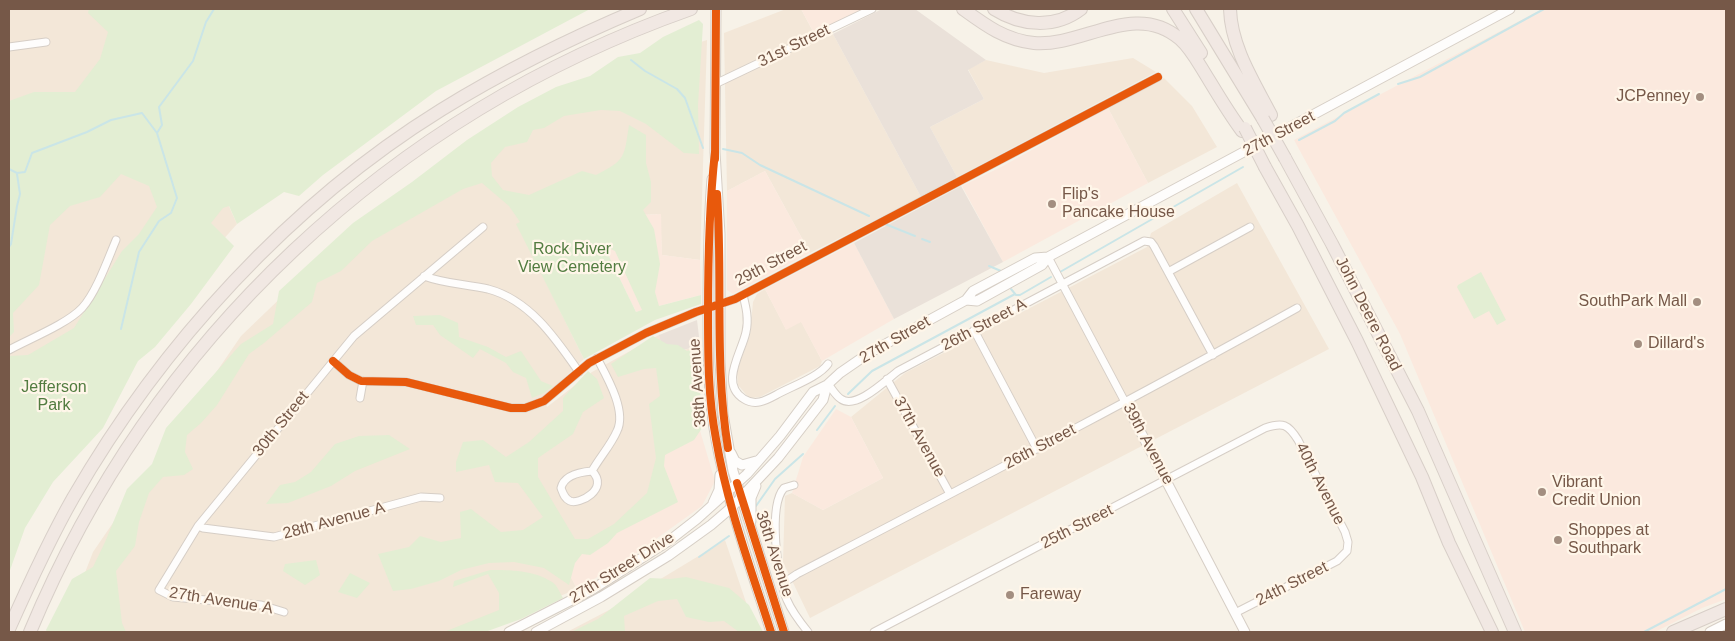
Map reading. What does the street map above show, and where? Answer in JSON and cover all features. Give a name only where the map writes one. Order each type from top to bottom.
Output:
[{"type":"highway","points":[[9,629],[62,518],[118,426],[150,381],[194,326],[257,258],[299,218],[353,173],[391,144],[440,111],[489,81],[553,48],[640,9]]},
{"type":"highway","points":[[963,9],[998,33],[1035,43],[1052,42],[1130,24],[1147,24],[1166,30],[1186,45],[1243,130]]},
{"type":"highway","points":[[994,9],[1019,21],[1041,23],[1061,19],[1081,9]]},
{"type":"highway","name":"John Deere Road","points":[[1173,9],[1216,76],[1243,130],[1298,226],[1357,341],[1422,478],[1449,543],[1492,632]]},
{"type":"highway","name":"John Deere Road","points":[[1196,9],[1267,117],[1288,156],[1407,390],[1515,632]]},
{"type":"highway","points":[[1230,9],[1231,23],[1237,44],[1267,117]]},
{"type":"highway","points":[[30,632],[59,566],[99,493],[135,437],[171,386],[209,339],[278,264],[319,226],[370,184],[444,130],[534,77],[592,49],[663,19],[696,10]]},
{"type":"highway","points":[[1449,543],[1484,632]]},
{"type":"highway","points":[[1673,632],[1726,609]]},
{"type":"main road","name":"38th Avenue","points":[[716,9],[715,152],[720,234],[721,390],[728,448],[737,483]]},
{"type":"main road","name":"27th Street","points":[[728,492],[760,459],[814,392],[828,385],[851,364],[966,300],[977,301],[1042,265],[1048,257],[1510,9]]},
{"type":"main road","name":"38th Avenue","points":[[715,152],[709,229],[708,385],[721,467],[728,492]]},
{"type":"main road","name":"27th Street","points":[[732,507],[762,475],[823,400],[828,385]]},
{"type":"main road","name":"39th Avenue","points":[[1125,402],[1245,632]]},
{"type":"main road","points":[[728,448],[735,461],[742,466],[760,459]]},
{"type":"main road","points":[[712,506],[719,490],[721,467]]},
{"type":"main road","points":[[750,526],[752,494],[762,475]]},
{"type":"main road","name":"36th Avenue","points":[[737,483],[784,632]]},
{"type":"main road","name":"36th Avenue","points":[[728,492],[771,632]]},
{"type":"main road","name":"27th Street Drive","points":[[510,632],[572,601],[633,565],[670,540],[728,492]]},
{"type":"main road","name":"27th Street Drive","points":[[536,632],[602,597],[668,556],[711,526],[732,507]]},
{"type":"main road","points":[[711,526],[722,521],[728,521],[734,525],[740,534]]},
{"type":"main road","points":[[1684,632],[1726,609]]},
{"type":"main road","points":[[1710,632],[1726,624]]},
{"type":"street","name":"31st Street","points":[[715,84],[872,9]]},
{"type":"street","points":[[9,47],[46,42]]},
{"type":"street","name":"29th Street","points":[[333,361],[355,379],[363,381],[406,382],[502,407],[532,406],[544,401],[597,358],[646,332],[743,295],[1158,77]]},
{"type":"street","name":"30th Street","points":[[159,590],[198,526],[354,336],[483,227]]},
{"type":"street","points":[[1213,355],[1168,272],[1250,227]]},
{"type":"street","points":[[9,350],[66,320],[82,308],[102,276],[116,240]]},
{"type":"street","name":"26th Street A","points":[[828,385],[841,399],[851,402],[862,399],[887,379],[974,330],[1138,244],[1148,241],[1154,246],[1168,272]]},
{"type":"street","name":"39th Avenue","points":[[1048,257],[1125,402]]},
{"type":"street","points":[[424,276],[448,283],[491,290],[515,301],[532,313],[542,324],[579,372]]},
{"type":"street","points":[[743,295],[747,317],[746,331],[735,361],[733,375],[734,386],[741,397],[750,402],[761,402],[817,373],[828,364]]},
{"type":"street","name":"26th Street","points":[[782,584],[797,574],[1213,355],[1297,308]]},
{"type":"street","points":[[974,330],[1037,449]]},
{"type":"street","points":[[592,471],[598,479],[598,488],[595,491],[575,502],[565,497],[561,488],[564,480],[578,473],[592,471],[618,431],[621,417],[597,358]]},
{"type":"street","name":"37th Avenue","points":[[887,379],[950,494]]},
{"type":"street","points":[[360,398],[363,381]]},
{"type":"street","name":"25th Street","points":[[874,632],[1266,428],[1281,425]]},
{"type":"street","name":"40th Avenue","points":[[1281,425],[1288,427],[1298,440],[1345,532],[1348,542],[1347,551]]},
{"type":"street","name":"36th Avenue","points":[[794,485],[784,488],[778,500],[776,535],[778,569],[786,598],[808,632]]},
{"type":"street","name":"28th Avenue A","points":[[198,526],[274,537],[421,497],[440,498]]},
{"type":"street","name":"24th Street","points":[[1235,613],[1337,561],[1347,551]]},
{"type":"street","name":"27th Avenue A","points":[[159,590],[173,597],[261,605],[284,612]]},
{"type":"shaded area","points":[[9,9],[261,9],[178,94],[237,224],[189,278],[9,370]]},
{"type":"shaded area","points":[[786,9],[801,9],[818,41],[833,34],[921,197],[810,253],[765,171],[727,191],[724,33]]},
{"type":"shaded area","points":[[801,9],[865,9],[814,33]]},
{"type":"shaded area","points":[[882,9],[915,9],[986,60],[968,70],[984,99],[930,127],[957,177],[921,197],[833,34]]},
{"type":"shaded area","name":"SouthPark Mall","points":[[1542,9],[1726,9],[1726,599],[1702,608],[1655,632],[1525,632],[1400,334],[1294,140]]},
{"type":"shaded area","points":[[707,40],[700,260],[662,255],[660,214],[590,218],[563,217],[517,224],[584,359],[544,397],[547,407],[592,372],[659,335],[665,356],[700,345],[698,424],[674,499],[563,561],[577,589],[473,632],[62,632],[93,552],[241,336],[318,262],[621,68]]},
{"type":"shaded area","points":[[1133,58],[1156,72],[957,177],[930,127],[984,99],[968,69],[986,60],[1044,73]]},
{"type":"shaded area","points":[[1164,78],[1192,106],[1217,147],[1148,183],[1108,108]]},
{"type":"shaded area","points":[[1108,108],[1148,183],[1003,262],[962,186],[1001,167]]},
{"type":"shaded area","points":[[765,171],[810,253],[733,294],[727,290],[727,191]]},
{"type":"shaded area","points":[[1237,183],[1329,349],[810,618],[783,562],[785,496],[792,493],[823,510],[883,478],[851,417],[905,373],[1147,247],[1151,233]]},
{"type":"shaded area","points":[[961,186],[1003,262],[894,319],[854,243]]},
{"type":"shaded area","points":[[661,214],[662,255],[700,260],[701,295],[636,312],[590,218]]},
{"type":"shaded area","points":[[854,243],[894,319],[822,361],[801,322],[786,330],[765,289]]},
{"type":"shaded area","points":[[765,289],[786,329],[801,321],[822,361],[820,366],[760,397],[749,398],[738,385],[737,371],[750,335],[753,302],[757,294]]},
{"type":"shaded area","points":[[697,320],[700,345],[664,356],[659,335]]},
{"type":"shaded area","points":[[836,409],[851,417],[883,478],[823,510],[792,493],[803,457]]},
{"type":"shaded area","points":[[698,424],[715,481],[702,506],[628,559],[577,589],[563,561],[674,499],[655,446]]},
{"type":"shaded area","points":[[725,540],[756,632],[567,632],[611,609]]},
{"type":"green space","name":"Jefferson Park","points":[[89,9],[590,9],[436,91],[323,175],[299,196],[284,192],[237,224],[229,206],[223,208],[211,223],[234,246],[191,304],[155,347],[138,361],[103,428],[53,482],[25,528],[9,573],[9,356],[28,355],[74,328],[122,251],[139,234],[157,207],[149,186],[121,174],[100,197],[70,206],[50,225],[39,285],[13,313],[14,332],[9,337],[9,101],[34,92],[75,92],[100,59],[108,32],[88,13]]},
{"type":"green space","name":"Rock River View Cemetery","points":[[699,20],[703,24],[698,105],[699,154],[684,153],[646,124],[620,111],[601,110],[564,116],[544,128],[533,130],[527,142],[505,147],[491,163],[492,176],[503,190],[529,195],[582,171],[596,175],[613,165],[622,156],[624,151],[629,125],[646,135],[646,163],[651,182],[651,202],[643,210],[654,229],[660,264],[655,292],[659,306],[701,295],[701,304],[655,320],[584,359],[516,224],[520,222],[509,206],[482,183],[463,189],[372,241],[341,271],[317,283],[312,302],[249,354],[217,405],[187,435],[185,452],[193,469],[184,475],[163,477],[149,493],[139,522],[135,546],[116,571],[122,623],[126,632],[47,632],[46,630],[72,579],[93,567],[127,489],[152,464],[166,428],[241,344],[273,324],[279,291],[353,223],[412,182],[467,140],[518,107],[556,87],[590,76],[618,57],[640,53],[663,37]],"holes":[[[604,246],[615,251],[642,310],[636,312]]]},
{"type":"green space","points":[[1481,272],[1506,320],[1497,325],[1489,311],[1474,319],[1457,287]]},
{"type":"green space","points":[[440,315],[458,323],[459,337],[488,347],[506,357],[521,351],[541,381],[553,386],[544,393],[532,398],[526,378],[513,372],[506,363],[480,349],[473,358],[440,335],[433,325],[416,325],[413,316]]},
{"type":"green space","points":[[653,336],[667,344],[678,345],[687,351],[698,347],[702,428],[694,440],[665,455],[664,466],[678,502],[617,533],[608,543],[590,555],[582,554],[575,563],[569,585],[544,568],[514,562],[489,563],[461,570],[439,581],[411,589],[393,591],[378,554],[409,547],[420,536],[441,542],[461,538],[460,512],[471,509],[501,532],[523,530],[543,517],[518,483],[495,482],[489,465],[456,472],[456,462],[463,442],[483,440],[506,457],[529,442],[563,411],[563,398],[588,371],[597,379],[604,398],[583,412],[573,434],[538,458],[538,477],[575,539],[588,539],[614,524],[647,493],[656,458],[649,404],[660,396],[656,368],[644,369],[618,377],[611,364]]},
{"type":"green space","points":[[389,435],[410,449],[355,471],[331,486],[288,503],[266,504],[280,485],[295,482],[311,472],[335,444],[359,436]]},
{"type":"green space","points":[[316,560],[320,575],[305,585],[283,571],[285,564]]},
{"type":"green space","points":[[490,570],[538,575],[554,583],[563,598],[521,619],[485,632],[444,632],[499,610],[499,593],[488,574],[453,587],[454,581]]},
{"type":"green space","points":[[350,573],[370,583],[357,598],[338,592]]},
{"type":"green space","points":[[686,577],[729,588],[749,605],[763,632],[739,632],[724,621],[709,622],[686,617],[677,599],[658,601],[624,616],[625,632],[571,632],[598,619],[650,578],[670,579]]},
{"type":"waterway","points":[[9,169],[17,173],[25,172],[32,153],[87,132],[111,120],[142,113],[157,133],[162,125],[159,107],[193,61],[206,22],[214,9]]},
{"type":"waterway","points":[[1398,84],[1420,77],[1544,9]]},
{"type":"waterway","points":[[631,60],[645,71],[677,89],[685,98],[703,148]]},
{"type":"waterway","points":[[1299,140],[1379,94]]},
{"type":"waterway","points":[[121,329],[139,252],[159,221],[171,213],[177,198],[157,133]]},
{"type":"waterway","points":[[723,149],[742,153],[760,165],[869,216]]},
{"type":"waterway","points":[[1060,272],[1243,167]]},
{"type":"waterway","points":[[9,247],[20,194],[17,174]]},
{"type":"waterway","points":[[885,224],[915,236]]},
{"type":"waterway","points":[[922,239],[930,242]]},
{"type":"waterway","points":[[989,266],[1001,271]]},
{"type":"waterway","points":[[1011,289],[1016,295],[1020,295],[1051,277]]},
{"type":"waterway","points":[[848,394],[872,371],[1015,294]]},
{"type":"waterway","points":[[817,430],[835,406]]},
{"type":"waterway","points":[[756,506],[775,479],[803,454]]},
{"type":"waterway","points":[[699,557],[729,536]]},
{"type":"waterway","points":[[1644,632],[1726,589]]},
{"type":"cycle path","points":[[715,159],[716,9]]},
{"type":"cycle path","points":[[333,361],[349,375],[361,381],[406,382],[511,408],[525,408],[544,401],[589,363],[646,333],[696,312],[735,299],[1158,77]]},
{"type":"cycle path","points":[[715,152],[708,274],[708,361],[711,408],[726,488],[771,632]]},
{"type":"cycle path","points":[[717,194],[721,385],[728,448]]},
{"type":"cycle path","points":[[737,483],[784,632]]},
{"type":"place","name":"JCPenney","points":[[1700,97]]},
{"type":"place","name":"Flip's Pancake House","points":[[1052,204]]},
{"type":"place","name":"SouthPark Mall","points":[[1697,302]]},
{"type":"place","name":"Dillard's","points":[[1638,344]]},
{"type":"place","name":"Vibrant Credit Union","points":[[1542,492]]},
{"type":"place","name":"Shoppes at Southpark","points":[[1558,540]]},
{"type":"place","name":"Fareway","points":[[1010,595]]}]
